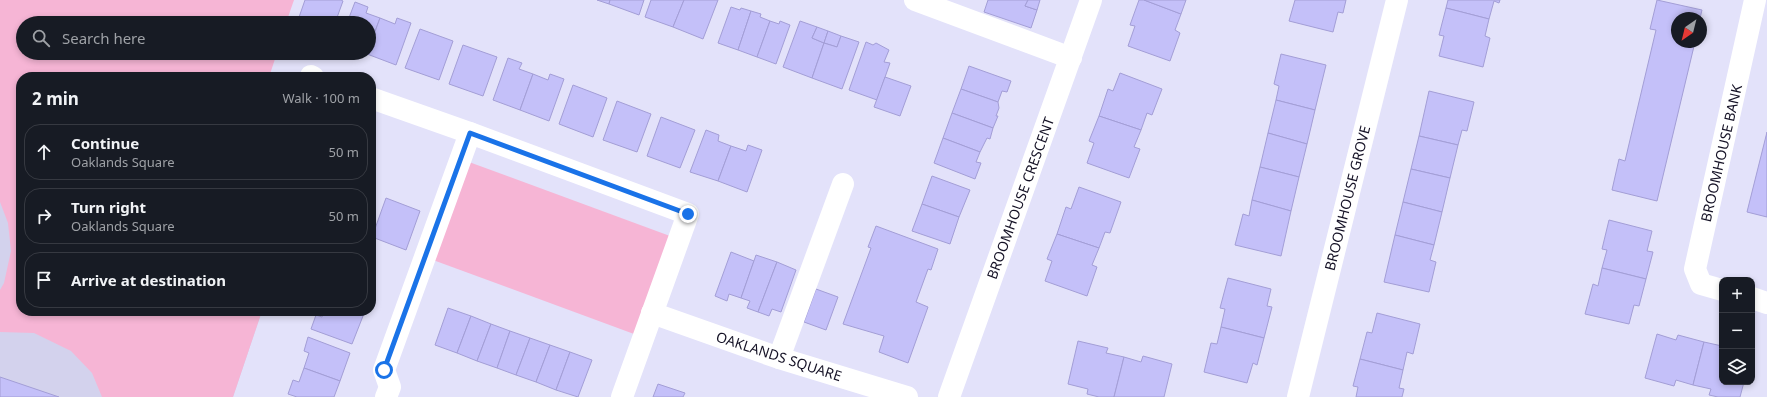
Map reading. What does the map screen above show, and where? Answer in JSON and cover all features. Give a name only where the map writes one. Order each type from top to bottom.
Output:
[{"type":"street","points":[[915,0],[1071,58]]},
{"type":"street","name":"BROOMHOUSE CRESCENT","points":[[949,397],[1091,0]]},
{"type":"street","name":"BROOMHOUSE GROVE","points":[[1298,397],[1397,0]]},
{"type":"street","name":"BROOMHOUSE BANK","points":[[1719,289],[1701,284],[1694,269],[1755,0]]},
{"type":"street","points":[[376,100],[688,214],[622,397]]},
{"type":"street","points":[[386,397],[390,387],[384,370],[470,133]]},
{"type":"street","points":[[779,358],[843,184]]},
{"type":"street","points":[[1755,299],[1767,302]]},
{"type":"street","name":"OAKLANDS SQUARE","points":[[652,313],[779,358],[907,397]]},
{"type":"shaded area","points":[[0,0],[294,0],[288,16],[16,16],[16,60],[275,60],[271,72],[16,72],[16,316],[260,316],[233,397],[102,397],[92,373],[71,351],[34,333],[0,332],[0,290],[4,283],[11,251],[8,223],[0,202]]},
{"type":"shaded area","points":[[0,156],[16,274],[16,316],[260,316],[233,397],[0,397]]},
{"type":"shaded area","points":[[469,162],[670,236],[634,334],[433,260]]},
{"type":"building","points":[[305,0],[343,1],[338,16],[299,16]]},
{"type":"building","points":[[597,0],[610,0],[609,4]]},
{"type":"building","points":[[610,0],[644,0],[639,15],[609,4]]},
{"type":"building","points":[[651,0],[684,0],[673,27],[645,17]]},
{"type":"building","points":[[684,0],[718,0],[703,39],[673,27]]},
{"type":"building","points":[[988,0],[1028,0],[1025,6],[1037,10],[1031,28],[984,12]]},
{"type":"building","points":[[1028,0],[1040,0],[1037,10],[1025,6]]},
{"type":"building","points":[[1139,0],[1144,0],[1181,14],[1175,30],[1180,33],[1170,61],[1128,46],[1135,26],[1130,25]]},
{"type":"building","points":[[1144,0],[1186,0],[1181,14]]},
{"type":"building","points":[[1295,0],[1346,0],[1343,13],[1338,12],[1333,32],[1289,21]]},
{"type":"building","points":[[1448,0],[1500,0],[1499,3],[1494,1],[1489,19],[1446,8]]},
{"type":"building","points":[[1657,0],[1702,10],[1702,12],[1671,12],[1671,48],[1694,48],[1657,201],[1612,190],[1619,159],[1625,161],[1656,30],[1650,29]]},
{"type":"building","points":[[355,2],[368,7],[366,13],[374,16],[350,16]]},
{"type":"building","points":[[731,7],[751,11],[738,50],[718,43]]},
{"type":"building","points":[[1446,8],[1489,19],[1485,36],[1490,38],[1483,67],[1439,56],[1444,36],[1439,35]]},
{"type":"building","points":[[751,11],[761,14],[760,17],[770,21],[757,57],[738,50]]},
{"type":"building","points":[[376,17],[380,18],[376,29]]},
{"type":"building","points":[[380,18],[395,24],[397,18],[411,23],[396,65],[376,57],[376,29]]},
{"type":"building","points":[[770,21],[779,24],[780,21],[790,25],[776,64],[757,57]]},
{"type":"building","points":[[800,21],[817,27],[812,38],[824,43],[812,78],[783,67]]},
{"type":"building","points":[[817,27],[828,31],[824,43],[812,38]]},
{"type":"building","points":[[420,29],[453,41],[439,80],[405,68]]},
{"type":"building","points":[[828,31],[841,36],[837,47],[824,43]]},
{"type":"building","points":[[841,36],[859,42],[842,89],[812,78],[824,43],[837,47]]},
{"type":"building","points":[[866,42],[873,45],[876,43],[889,50],[884,62],[890,63],[877,100],[849,90]]},
{"type":"building","points":[[463,45],[497,57],[483,96],[449,84]]},
{"type":"building","points":[[1281,54],[1326,65],[1315,110],[1276,100],[1279,86],[1274,84]]},
{"type":"building","points":[[508,58],[522,63],[519,69],[533,74],[520,110],[493,100]]},
{"type":"building","points":[[969,66],[1011,81],[1007,92],[1002,91],[998,102],[961,89]]},
{"type":"building","points":[[1120,73],[1162,89],[1152,115],[1147,113],[1141,130],[1099,116],[1108,89],[1113,91]]},
{"type":"building","points":[[533,74],[548,80],[550,74],[564,79],[549,121],[520,110]]},
{"type":"building","points":[[885,77],[911,86],[900,116],[874,107]]},
{"type":"building","points":[[573,85],[607,98],[593,137],[559,124]]},
{"type":"building","points":[[961,89],[998,102],[999,108],[996,116],[998,116],[993,128],[952,113]]},
{"type":"building","points":[[1429,91],[1474,102],[1467,131],[1462,130],[1458,145],[1419,136]]},
{"type":"building","points":[[1276,100],[1315,110],[1307,144],[1268,133]]},
{"type":"building","points":[[617,101],[651,114],[637,152],[603,140]]},
{"type":"building","points":[[952,113],[993,128],[990,139],[987,138],[980,152],[943,138]]},
{"type":"building","points":[[1099,116],[1141,130],[1134,147],[1140,149],[1129,178],[1087,163],[1094,143],[1089,141]]},
{"type":"building","points":[[661,117],[695,130],[680,168],[647,156]]},
{"type":"building","points":[[706,130],[719,135],[718,141],[731,146],[718,181],[690,172]]},
{"type":"building","points":[[1767,132],[1767,217],[1747,212]]},
{"type":"building","points":[[1268,133],[1307,144],[1299,177],[1260,167]]},
{"type":"building","points":[[1419,136],[1458,145],[1450,178],[1411,169]]},
{"type":"building","points":[[943,138],[980,152],[976,162],[981,163],[975,179],[934,163]]},
{"type":"building","points":[[748,145],[762,150],[747,192],[718,181],[731,146],[746,151]]},
{"type":"building","points":[[1260,167],[1299,177],[1291,211],[1252,200]]},
{"type":"building","points":[[1411,169],[1450,178],[1442,212],[1403,202]]},
{"type":"building","points":[[932,176],[970,190],[959,217],[922,204]]},
{"type":"building","points":[[1079,187],[1121,202],[1110,233],[1105,232],[1099,248],[1057,234],[1066,207],[1071,209]]},
{"type":"building","points":[[386,198],[420,211],[406,250],[376,239],[376,226]]},
{"type":"building","points":[[1252,200],[1291,211],[1281,256],[1235,245],[1243,214],[1249,216]]},
{"type":"building","points":[[1403,202],[1442,212],[1434,245],[1395,235]]},
{"type":"building","points":[[922,204],[959,217],[950,244],[912,231]]},
{"type":"building","points":[[1609,220],[1652,231],[1647,251],[1653,252],[1646,279],[1602,268],[1607,250],[1602,249]]},
{"type":"building","points":[[876,226],[938,249],[931,270],[928,269],[916,302],[928,307],[908,363],[879,352],[884,336],[843,324],[871,248],[868,247]]},
{"type":"building","points":[[1057,234],[1099,248],[1092,265],[1097,267],[1087,296],[1045,281],[1052,261],[1047,259]]},
{"type":"building","points":[[1395,235],[1434,245],[1430,260],[1436,262],[1429,292],[1384,282]]},
{"type":"building","points":[[731,252],[754,261],[741,298],[729,294],[727,301],[715,296]]},
{"type":"building","points":[[756,255],[777,262],[758,312],[747,308],[750,301],[741,298]]},
{"type":"building","points":[[777,262],[796,270],[781,312],[772,309],[769,316],[758,312]]},
{"type":"building","points":[[1602,268],[1646,279],[1639,306],[1634,305],[1629,324],[1585,314],[1593,284],[1598,286]]},
{"type":"building","points":[[1228,278],[1271,289],[1267,306],[1272,307],[1264,338],[1221,327],[1225,309],[1220,308]]},
{"type":"building","points":[[816,289],[838,297],[826,330],[804,322]]},
{"type":"building","points":[[448,308],[471,316],[457,353],[435,345]]},
{"type":"building","points":[[1377,313],[1420,324],[1413,354],[1407,352],[1403,370],[1360,359],[1367,332],[1372,333]]},
{"type":"building","points":[[316,316],[363,316],[352,344],[311,329]]},
{"type":"building","points":[[471,316],[491,324],[477,361],[457,353]]},
{"type":"building","points":[[491,324],[510,331],[497,368],[477,361]]},
{"type":"building","points":[[1221,327],[1264,338],[1257,365],[1253,363],[1247,383],[1204,372],[1211,343],[1217,344]]},
{"type":"building","points":[[510,331],[530,338],[516,375],[497,368]]},
{"type":"building","points":[[1657,334],[1676,340],[1678,335],[1704,342],[1693,385],[1676,380],[1674,386],[1645,378]]},
{"type":"building","points":[[308,337],[350,353],[340,381],[304,368],[309,353],[304,351]]},
{"type":"building","points":[[530,338],[550,345],[536,382],[516,375]]},
{"type":"building","points":[[1078,341],[1108,348],[1106,353],[1124,357],[1114,397],[1099,397],[1087,394],[1088,389],[1068,384]]},
{"type":"building","points":[[1704,342],[1719,345],[1719,385],[1743,385],[1740,397],[1718,397],[1709,395],[1711,389],[1693,385]]},
{"type":"building","points":[[550,345],[570,352],[556,390],[536,382]]},
{"type":"building","points":[[570,352],[592,360],[578,397],[556,390]]},
{"type":"building","points":[[1143,356],[1172,364],[1164,397],[1114,397],[1124,357],[1141,362]]},
{"type":"building","points":[[1360,359],[1403,370],[1399,388],[1404,389],[1402,397],[1356,397],[1358,387],[1353,386]]},
{"type":"building","points":[[304,368],[340,381],[334,397],[297,397],[288,394],[293,380],[299,382]]},
{"type":"building","points":[[0,377],[59,397],[0,397]]},
{"type":"building","points":[[658,384],[685,393],[683,397],[653,397]]},
{"type":"route","points":[[384,370],[470,133],[688,214]]}]
